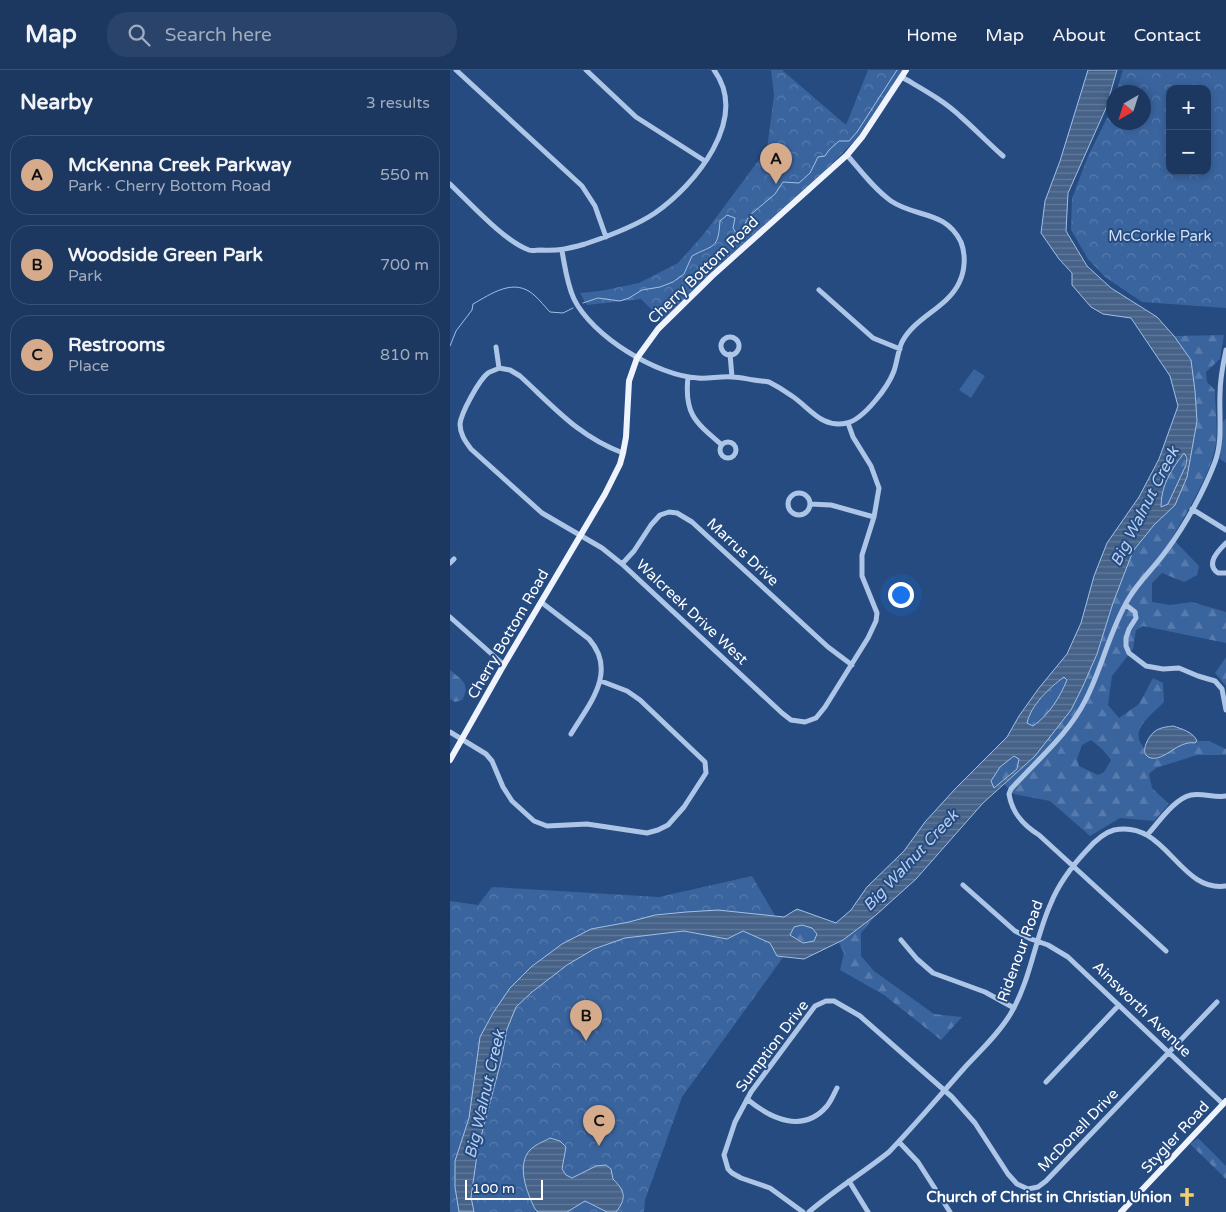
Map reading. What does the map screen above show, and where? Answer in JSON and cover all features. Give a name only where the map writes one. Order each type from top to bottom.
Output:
[{"type":"main road","name":"Cherry Bottom Road","points":[[450,760],[605,494],[620,464],[626,437],[629,382],[637,358],[658,329],[700,287],[847,155],[862,137],[906,70]]},
{"type":"main road","name":"Stygler Road","points":[[1121,1212],[1224,1102]]},
{"type":"street","points":[[456,70],[582,186],[595,206],[606,237]]},
{"type":"street","points":[[586,70],[636,117],[705,161]]},
{"type":"street","points":[[450,184],[503,234],[530,250],[562,251],[606,237],[638,223],[664,206],[693,179],[705,161],[721,132],[726,114],[726,93],[721,80],[714,70]]},
{"type":"street","points":[[902,77],[929,93],[955,112],[1003,156]]},
{"type":"street","points":[[562,251],[570,287],[581,309],[614,342],[637,358],[676,375],[698,378],[732,377],[768,382],[792,396],[823,422],[835,424],[848,423],[860,416],[886,389],[894,372],[902,342],[916,323],[945,300],[958,286],[964,266],[963,248],[956,234],[945,223],[930,215],[901,206],[887,198],[847,155]]},
{"type":"street","points":[[819,290],[873,338],[900,349]]},
{"type":"street","points":[[496,347],[499,368],[510,370],[520,376],[579,431],[596,442],[623,453]]},
{"type":"street","points":[[1166,951],[1039,835],[1023,824],[1017,817],[1009,794],[1011,789],[1075,718],[1087,698],[1108,642],[1126,605],[1142,579],[1166,553],[1192,510],[1216,461],[1219,444],[1222,369],[1226,350]]},
{"type":"street","points":[[730,354],[732,377]]},
{"type":"street","name":"Walcreek Drive West","points":[[499,368],[489,372],[481,381],[465,410],[460,424],[462,437],[471,448],[532,506],[555,522],[602,548],[622,564],[791,720],[805,722],[816,718],[825,708],[852,665]]},
{"type":"street","points":[[688,377],[686,393],[689,410],[695,420],[722,445]]},
{"type":"street","points":[[1220,413],[1226,413]]},
{"type":"street","points":[[848,423],[852,437],[871,466],[879,488],[874,517],[862,555],[862,576],[876,613],[876,621],[852,665]]},
{"type":"street","points":[[799,493],[806,496],[810,504],[808,511],[804,515],[798,516],[792,513],[787,504],[790,497],[799,493]]},
{"type":"street","points":[[810,504],[831,505],[874,517]]},
{"type":"street","points":[[1192,510],[1226,530]]},
{"type":"street","name":"Marrus Drive","points":[[622,564],[634,551],[660,515],[669,512],[677,513],[692,522],[828,647],[852,665]]},
{"type":"street","points":[[1226,543],[1217,553],[1212,563],[1213,568],[1218,573],[1226,572]]},
{"type":"street","points":[[541,602],[595,645],[601,662],[601,682],[571,734]]},
{"type":"street","points":[[1126,605],[1135,612],[1136,618],[1126,638],[1126,646],[1129,653],[1146,666],[1163,670],[1179,668],[1215,681],[1222,689],[1226,710]]},
{"type":"street","points":[[450,617],[504,665]]},
{"type":"street","points":[[450,732],[486,754],[492,761],[503,787],[512,801],[534,821],[547,826],[587,824],[647,833],[668,825],[684,807],[706,773],[706,766],[702,759],[640,700],[627,691],[601,682]]},
{"type":"street","points":[[1226,796],[1210,794],[1189,796],[1172,806],[1148,834],[1196,879],[1216,887],[1226,886]]},
{"type":"street","name":"Ridenour Road","points":[[809,1212],[826,1197],[867,1170],[899,1142],[994,1036],[1014,1008],[1026,980],[1050,903],[1060,883],[1096,840],[1112,830],[1130,828],[1148,834]]},
{"type":"street","name":"Ainsworth Avenue","points":[[963,885],[1014,931],[1048,945],[1068,956],[1224,1102]]},
{"type":"street","points":[[901,940],[917,959],[933,973],[976,988],[1014,1008]]},
{"type":"street","name":"Sumption Drive","points":[[803,1212],[770,1188],[741,1178],[728,1169],[724,1155],[735,1122],[747,1099],[815,1006],[826,1001],[834,1001],[860,1016],[945,1090]]},
{"type":"street","points":[[1169,1052],[1217,1002]]},
{"type":"street","points":[[1046,1082],[1119,1005]]},
{"type":"street","name":"McDonell Drive","points":[[945,1090],[963,1108],[1008,1174],[1017,1184],[1028,1189],[1038,1187],[1052,1176],[1169,1052]]},
{"type":"street","points":[[747,1099],[771,1115],[793,1122],[804,1122],[814,1117],[827,1106],[837,1088]]},
{"type":"street","points":[[899,1142],[918,1162],[950,1212]]},
{"type":"street","points":[[849,1181],[868,1212]]},
{"type":"green space","points":[[771,70],[782,70],[846,125],[868,70],[903,70],[857,138],[827,169],[725,260],[662,320],[641,299],[587,305],[580,293],[639,283],[678,263],[703,235],[767,149],[774,95]]},
{"type":"green space","name":"McCorkle Park","points":[[1123,70],[1226,70],[1226,308],[1142,302],[1105,277],[1088,259],[1071,230],[1072,198],[1088,156],[1106,120],[1106,130],[1151,130],[1151,85],[1118,85]]},
{"type":"green space","points":[[1224,335],[1220,359],[1206,372],[1207,382],[1215,390],[1216,444],[1204,480],[1172,538],[1199,566],[1197,575],[1184,582],[1162,573],[1152,583],[1152,602],[1170,605],[1192,602],[1226,612],[1226,643],[1143,626],[1136,630],[1133,649],[1112,676],[1108,705],[1119,718],[1139,704],[1153,678],[1163,683],[1164,702],[1140,729],[1139,739],[1145,754],[1161,756],[1182,743],[1209,741],[1226,749],[1226,755],[1197,755],[1156,768],[1149,774],[1152,788],[1169,804],[1154,821],[1120,818],[1090,836],[1050,801],[1014,794],[1004,784],[1035,756],[1083,686],[1097,654],[1113,603],[1133,551],[1154,525],[1175,505],[1187,477],[1191,360],[1174,336]],"holes":[[[1091,740],[1111,760],[1104,772],[1098,775],[1079,766],[1077,759],[1082,745]]]},
{"type":"green space","points":[[974,369],[985,376],[971,398],[959,390]]},
{"type":"green space","points":[[1226,418],[1226,463],[1220,459],[1223,422]]},
{"type":"green space","points":[[1184,452],[1186,457],[1184,471],[1168,504],[1161,507],[1162,491],[1173,467]]},
{"type":"green space","points":[[1226,657],[1226,686],[1215,673]]},
{"type":"green space","points":[[450,670],[464,683],[466,690],[462,700],[455,702],[450,699]]},
{"type":"green space","points":[[1064,677],[1067,680],[1049,711],[1033,726],[1027,723],[1037,703]]},
{"type":"green space","points":[[1015,756],[1020,759],[1017,769],[994,789],[991,781],[1000,767]]},
{"type":"green space","points":[[752,876],[792,945],[682,1097],[645,1200],[644,1212],[450,1212],[450,901],[478,905],[492,887],[659,897]]},
{"type":"green space","points":[[876,915],[861,933],[861,956],[874,971],[934,1014],[962,1017],[941,1040],[884,995],[840,970],[844,953],[839,943]]},
{"type":"green space","points":[[802,925],[812,928],[817,934],[814,941],[803,943],[790,934],[794,927]]},
{"type":"green space","points":[[1198,1138],[1226,1166],[1226,1179],[1190,1144]]},
{"type":"water","name":"Big Walnut Creek","points":[[1088,70],[1117,70],[1113,85],[1106,85],[1106,108],[1068,193],[1066,231],[1087,266],[1111,288],[1157,317],[1174,336],[1191,360],[1197,421],[1187,477],[1175,505],[1154,525],[1133,551],[1113,603],[1097,654],[1071,710],[1035,756],[983,803],[916,879],[876,915],[843,940],[804,959],[777,956],[770,943],[743,931],[727,939],[684,931],[625,938],[594,949],[567,965],[532,992],[516,1007],[507,1029],[501,1061],[478,1148],[471,1197],[474,1212],[459,1212],[455,1187],[455,1161],[469,1118],[480,1037],[510,988],[531,967],[562,944],[591,929],[655,915],[718,910],[784,917],[797,909],[836,923],[851,910],[867,887],[904,851],[925,822],[955,789],[1007,737],[1039,688],[1067,654],[1081,623],[1094,576],[1107,543],[1139,497],[1159,459],[1178,406],[1170,376],[1131,318],[1103,314],[1091,307],[1072,285],[1072,273],[1059,259],[1041,233],[1045,201],[1060,161]],"holes":[[[1184,453],[1187,458],[1186,465],[1168,504],[1161,507],[1165,485]],[[1064,677],[1067,680],[1061,693],[1044,717],[1033,726],[1027,723],[1037,703]],[[1014,756],[1019,759],[1017,769],[994,788],[991,781],[1000,767]],[[802,925],[812,928],[817,934],[814,941],[803,943],[790,935],[794,927]]]},
{"type":"water","points":[[1173,726],[1190,733],[1197,741],[1195,743],[1183,744],[1156,758],[1147,756],[1145,746],[1152,734],[1159,729]]},
{"type":"water","points":[[550,1138],[560,1141],[566,1147],[562,1169],[566,1175],[572,1178],[596,1166],[606,1165],[611,1169],[613,1179],[620,1187],[623,1195],[622,1203],[616,1212],[607,1212],[585,1201],[567,1212],[538,1212],[535,1209],[524,1179],[524,1163],[530,1150]]},
{"type":"waterway","points":[[583,303],[598,298],[620,301],[642,290],[660,287],[673,282],[684,274],[692,256],[714,245],[718,237],[720,221],[727,215],[735,218],[733,228],[736,233],[743,228],[749,216],[775,194],[783,182],[799,183],[810,173],[818,157],[825,156],[839,141],[849,141],[857,132],[897,70]]},
{"type":"waterway","points":[[450,346],[456,331],[472,310],[473,304],[503,289],[519,287],[526,290],[536,297],[550,312],[563,313],[573,308]]},
{"type":"place","name":"McKenna Creek Parkway","points":[[776,184]]},
{"type":"place","name":"Woodside Green Park","points":[[586,1041]]},
{"type":"place","name":"Restrooms","points":[[599,1146]]},
{"type":"place","name":"Church of Christ in Christian Union","points":[[1187,1197]]}]
